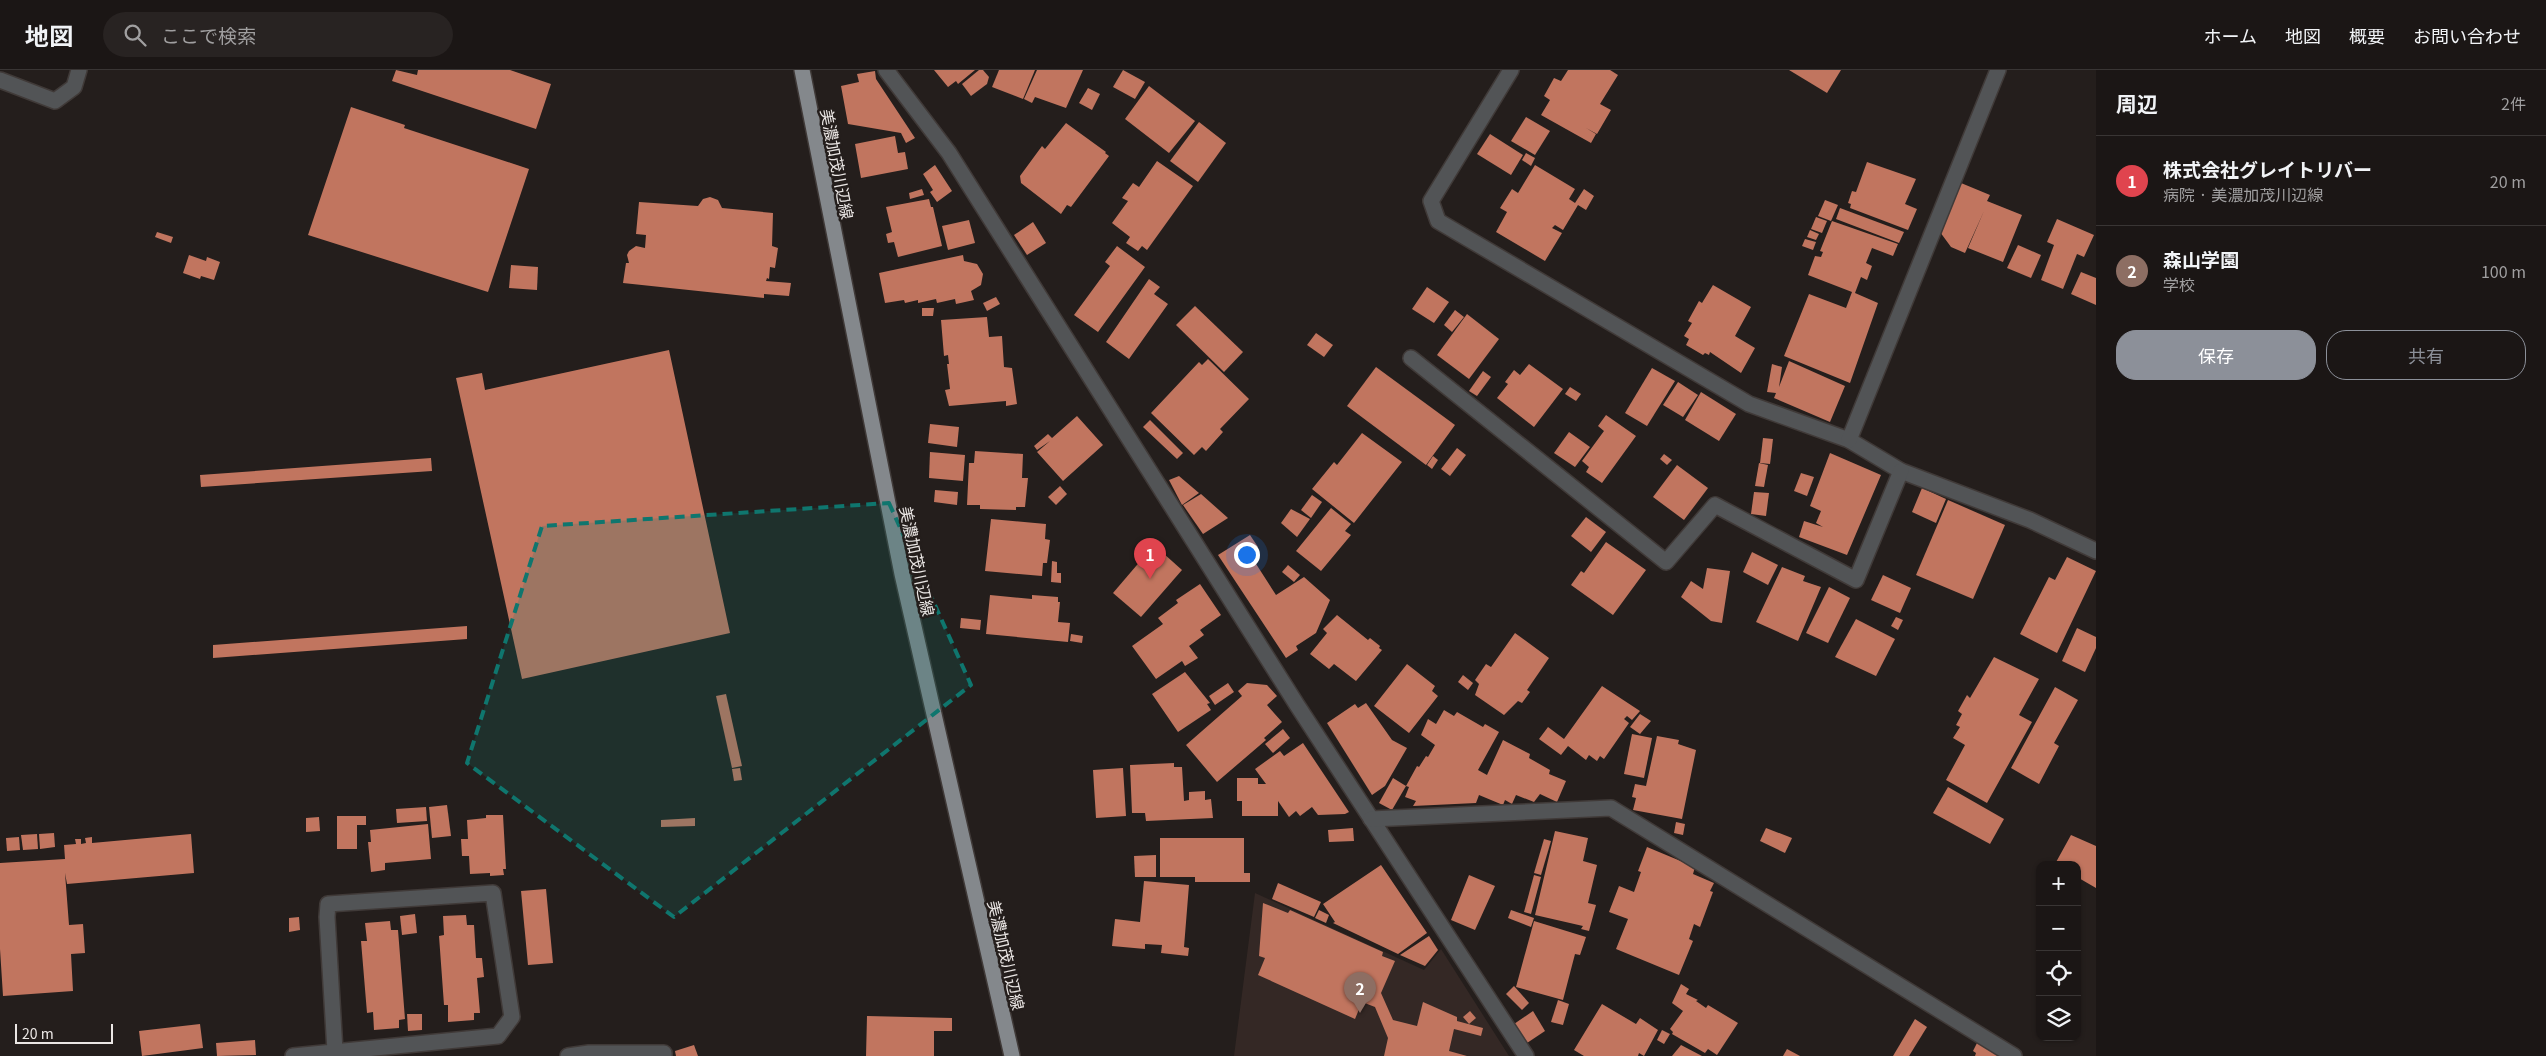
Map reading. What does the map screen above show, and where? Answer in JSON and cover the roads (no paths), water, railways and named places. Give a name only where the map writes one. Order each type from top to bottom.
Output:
[{"type":"main road","name":"美濃加茂川辺線","points":[[802,70],[902,574],[1012,1056]]},
{"type":"street","points":[[0,80],[54,101],[74,87],[79,70]]},
{"type":"street","points":[[886,70],[949,153],[1117,422],[1371,819],[1526,1056]]},
{"type":"street","points":[[1511,70],[1431,201],[1438,221],[1749,404],[1849,440],[1901,472],[2030,520],[2096,551]]},
{"type":"street","points":[[1849,440],[1998,70]]},
{"type":"street","points":[[1411,358],[1666,562],[1715,505],[1856,580],[1901,472]]},
{"type":"street","points":[[1371,819],[1611,808],[2014,1056]]},
{"type":"street","points":[[293,1056],[498,1036],[512,1017],[493,893],[328,904],[327,917],[335,1051]]},
{"type":"street","points":[[568,1056],[589,1053],[664,1053],[664,1056]]},
{"type":"place","name":"株式会社グレイトリバー","points":[[1150,579]]},
{"type":"place","name":"森山学園","points":[[1360,1013]]}]
